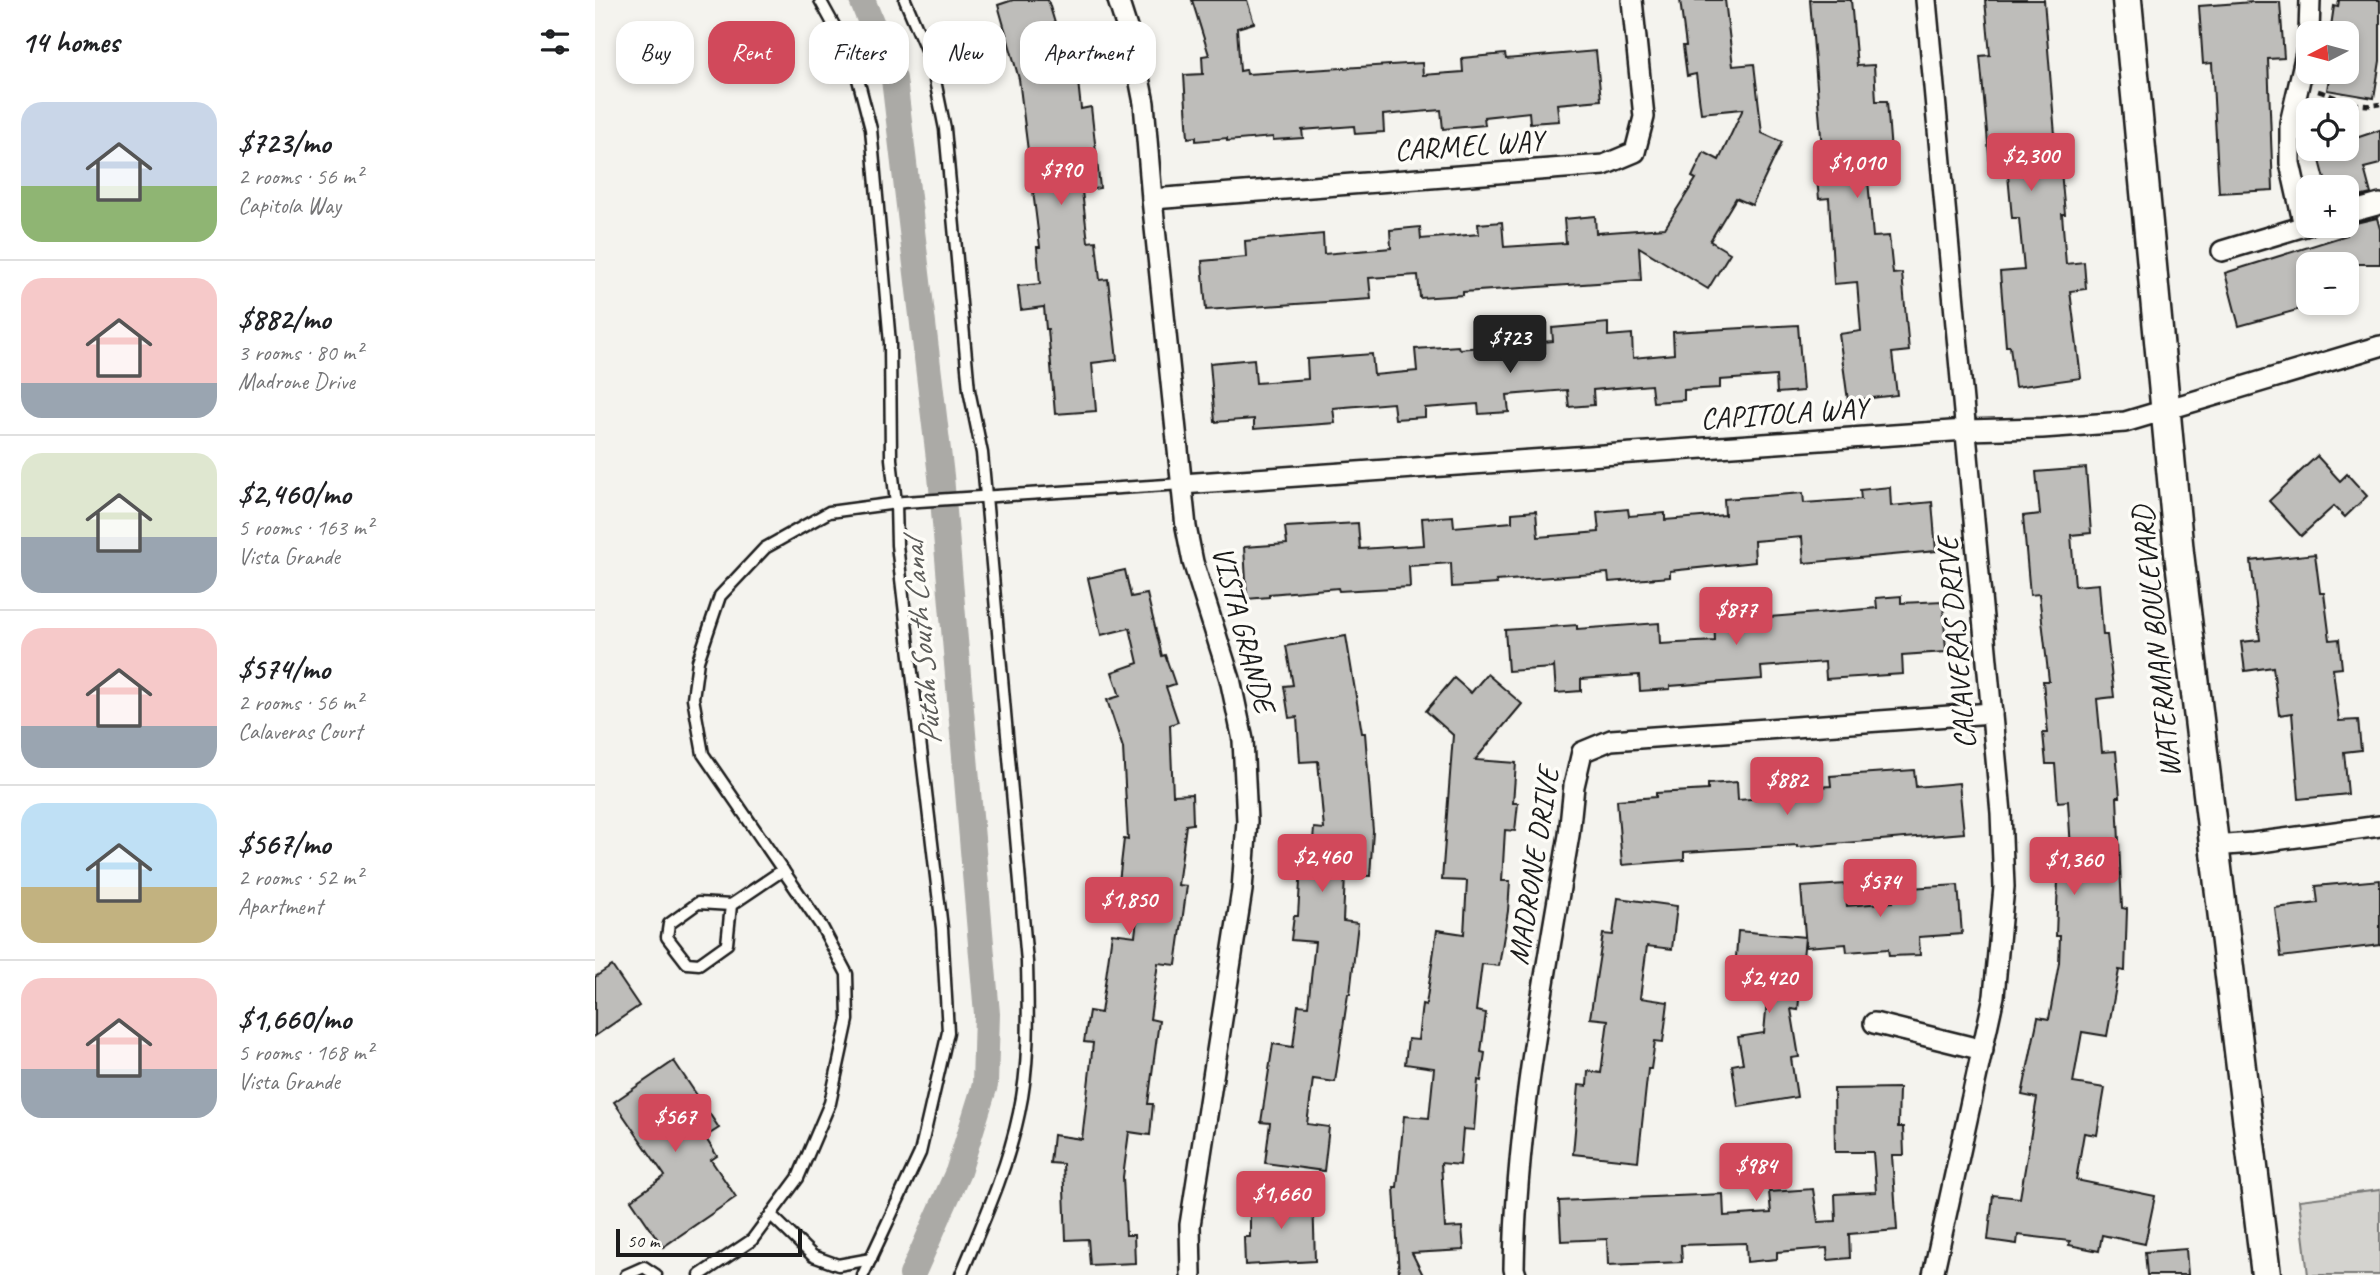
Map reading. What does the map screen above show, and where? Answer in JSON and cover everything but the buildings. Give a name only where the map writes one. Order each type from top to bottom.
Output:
[{"type":"main road","name":"WATERMAN BOULEVARD","points":[[2127,0],[2180,567],[2266,1275]]},
{"type":"street","name":"VISTA GRANDE","points":[[1118,0],[1133,47],[1144,103],[1187,527],[1193,562],[1230,679],[1243,740],[1247,821],[1242,890],[1190,1225],[1191,1275]]},
{"type":"street","name":"CARMEL WAY","points":[[1152,199],[1604,164],[1635,152],[1644,117],[1633,0]]},
{"type":"street","name":"CALAVERAS DRIVE","points":[[1926,0],[2001,813],[2004,887],[1994,996],[1933,1275]]},
{"type":"street","points":[[2309,21],[2310,0]]},
{"type":"street","points":[[2296,186],[2290,163],[2290,123],[2299,86]]},
{"type":"street","points":[[2359,210],[2380,204]]},
{"type":"street","points":[[2222,251],[2296,228]]},
{"type":"street","name":"CAPITOLA WAY","points":[[1182,484],[1966,430],[2125,422],[2380,346]]},
{"type":"street","name":"MADRONE DRIVE","points":[[1516,1275],[1515,1204],[1522,1135],[1581,752],[1611,740],[1992,713]]},
{"type":"street","points":[[2213,846],[2380,826]]},
{"type":"street","points":[[1874,1023],[1983,1050]]},
{"type":"lane","points":[[820,0],[853,60],[871,129],[890,344],[891,459],[900,502],[897,545],[942,928],[948,1032],[920,1153],[863,1275]]},
{"type":"lane","points":[[905,0],[931,61],[945,129],[969,390],[982,453],[1026,949],[1028,1039],[1019,1112],[1001,1178],[961,1275]]},
{"type":"lane","points":[[700,1275],[752,1240],[798,1178],[830,1103],[848,1020],[847,974],[822,927],[703,754],[693,698],[698,661],[720,596],[765,548],[829,512],[973,496],[1182,484]]},
{"type":"lane","points":[[731,905],[727,944],[699,964],[687,963],[667,937],[669,924],[698,903],[731,905],[783,870]]},
{"type":"lane","points":[[771,1215],[813,1256],[838,1265],[871,1259]]},
{"type":"lane","points":[[626,1275],[643,1267],[656,1275]]},
{"type":"path","points":[[2299,86],[2339,97],[2352,105],[2365,107],[2380,104]]},
{"type":"shaded area","points":[[1108,880],[1127,892],[1131,900],[1128,907],[1109,902],[1098,892],[1096,888],[1099,881]]},
{"type":"shaded area","points":[[2380,1190],[2380,1275],[2308,1275],[2299,1200]]},
{"type":"waterway","name":"Putah South Canal","points":[[862,0],[894,79],[941,476],[987,1014],[985,1085],[958,1172],[912,1275]]}]
